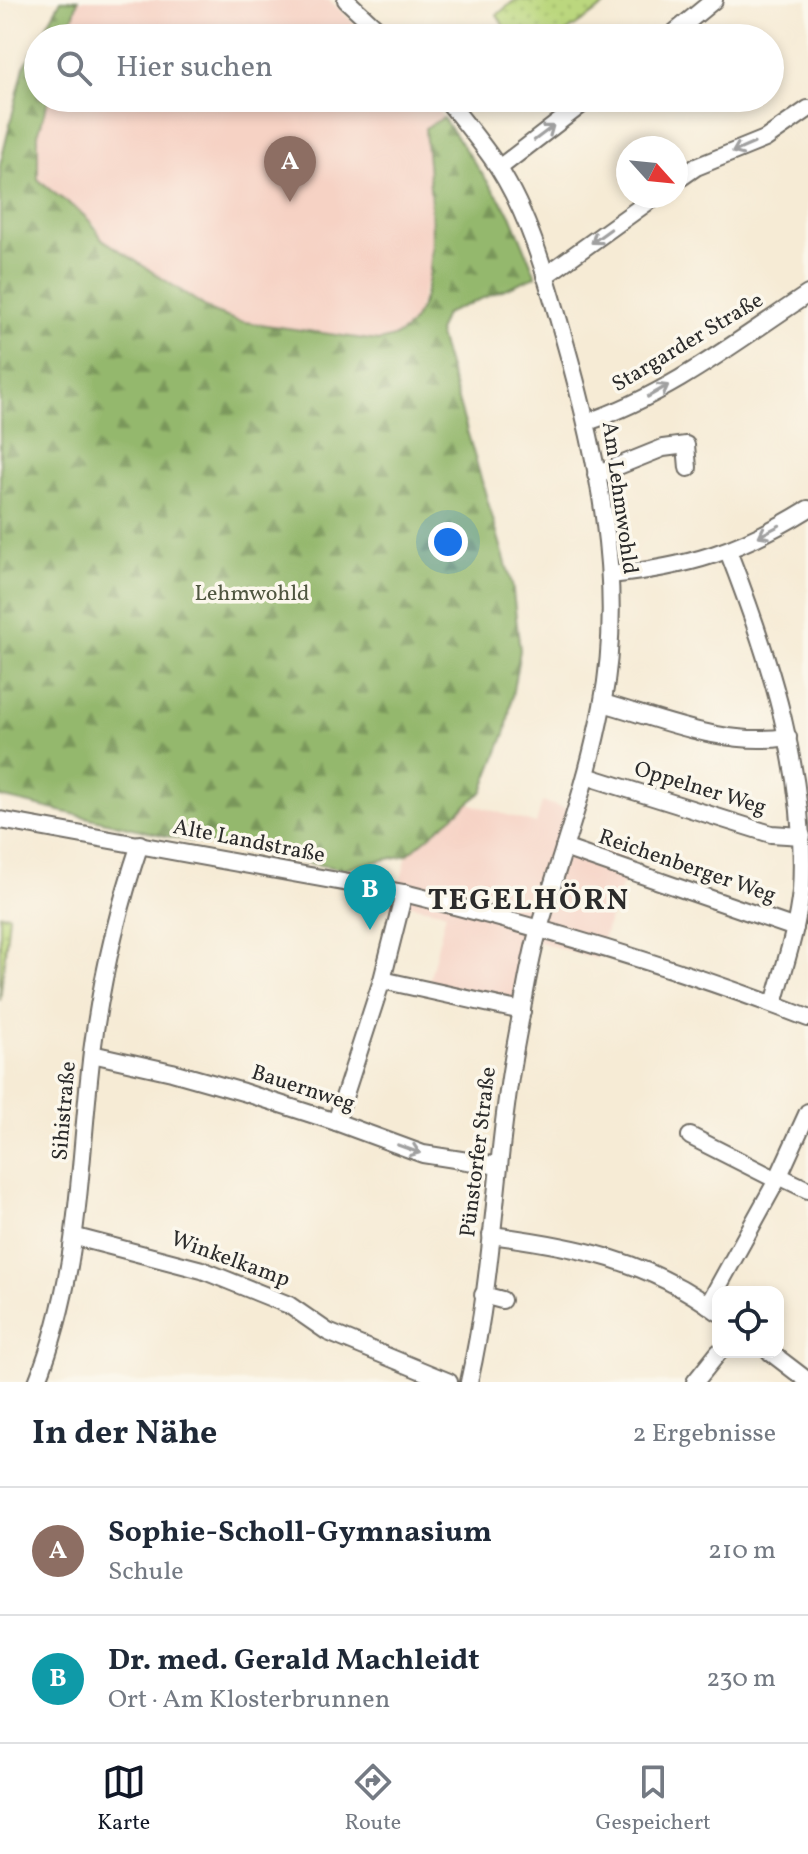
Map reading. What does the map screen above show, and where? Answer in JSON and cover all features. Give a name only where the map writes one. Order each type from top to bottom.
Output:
[{"type":"street","points":[[346,0],[372,24]]},
{"type":"street","points":[[685,24],[714,0]]},
{"type":"street","points":[[688,173],[765,139],[808,109]]},
{"type":"street","name":"Am Lehmwohld","points":[[456,112],[499,168],[527,227],[545,276],[587,422],[610,575],[610,622],[603,703],[586,776],[539,929]]},
{"type":"street","points":[[499,168],[572,112]]},
{"type":"street","points":[[545,276],[639,208]]},
{"type":"street","name":"Stargarder Straße","points":[[587,422],[621,411],[653,395],[808,294]]},
{"type":"street","points":[[596,475],[663,448],[686,445],[688,468]]},
{"type":"street","points":[[610,575],[683,564],[728,551],[808,509]]},
{"type":"street","points":[[728,551],[773,673],[803,793],[802,876],[795,928],[774,1004]]},
{"type":"street","points":[[603,703],[723,737],[757,740],[788,737]]},
{"type":"street","name":"Oppelner Weg","points":[[586,776],[771,834],[802,836]]},
{"type":"street","name":"Alte Landstraße","points":[[0,820],[459,904],[774,1004],[808,1018]]},
{"type":"street","name":"Sihistraße","points":[[37,1382],[62,1309],[76,1237],[92,1054],[110,948],[140,844]]},
{"type":"street","name":"Reichenberger Weg","points":[[564,848],[795,928]]},
{"type":"street","points":[[336,1122],[382,980],[404,893]]},
{"type":"street","name":"Pünstorfer Straße","points":[[469,1382],[522,1011],[539,929]]},
{"type":"street","points":[[382,980],[522,1011]]},
{"type":"street","name":"Bauernweg","points":[[92,1054],[205,1081],[336,1122],[423,1154],[499,1166]]},
{"type":"street","points":[[724,1286],[808,1112]]},
{"type":"street","points":[[690,1136],[808,1190]]},
{"type":"street","points":[[491,1235],[559,1244],[607,1256],[646,1271],[712,1307]]},
{"type":"street","name":"Winkelkamp","points":[[76,1237],[202,1270],[289,1305],[328,1332],[449,1382]]},
{"type":"street","points":[[483,1295],[502,1300]]},
{"type":"street","points":[[695,1382],[714,1358]]},
{"type":"street","points":[[778,1358],[808,1381]]},
{"type":"shaded area","points":[[78,0],[329,0],[355,24],[71,24]]},
{"type":"shaded area","points":[[45,112],[439,112],[443,118],[426,128],[433,259],[416,316],[406,329],[392,338],[378,341],[237,321],[215,313],[101,238],[96,225],[47,189],[38,179],[38,134]]},
{"type":"shaded area","points":[[542,802],[568,809],[561,836],[630,860],[596,959],[526,938],[511,1012],[426,994],[446,912],[395,902],[407,855],[468,803],[536,824]]},
{"type":"green space","points":[[61,0],[78,0],[71,24],[48,24]]},
{"type":"green space","points":[[515,0],[613,0],[578,24],[502,24],[497,15]]},
{"type":"green space","name":"Lehmwohld","points":[[24,67],[24,112],[45,112],[38,134],[38,179],[89,220],[101,238],[215,313],[238,321],[378,341],[406,329],[419,312],[427,289],[432,233],[425,128],[443,118],[511,215],[536,276],[445,314],[438,332],[512,584],[520,650],[506,731],[483,791],[407,855],[341,869],[166,836],[0,797],[0,165]]},
{"type":"green space","points":[[0,914],[9,915],[0,1001]]},
{"type":"place","name":"Sophie-Scholl-Gymnasium","points":[[290,202]]},
{"type":"place","name":"Dr. med. Gerald Machleidt","points":[[370,930]]},
{"type":"district","name":"TEGELHÖRN","points":[[529,901]]}]
